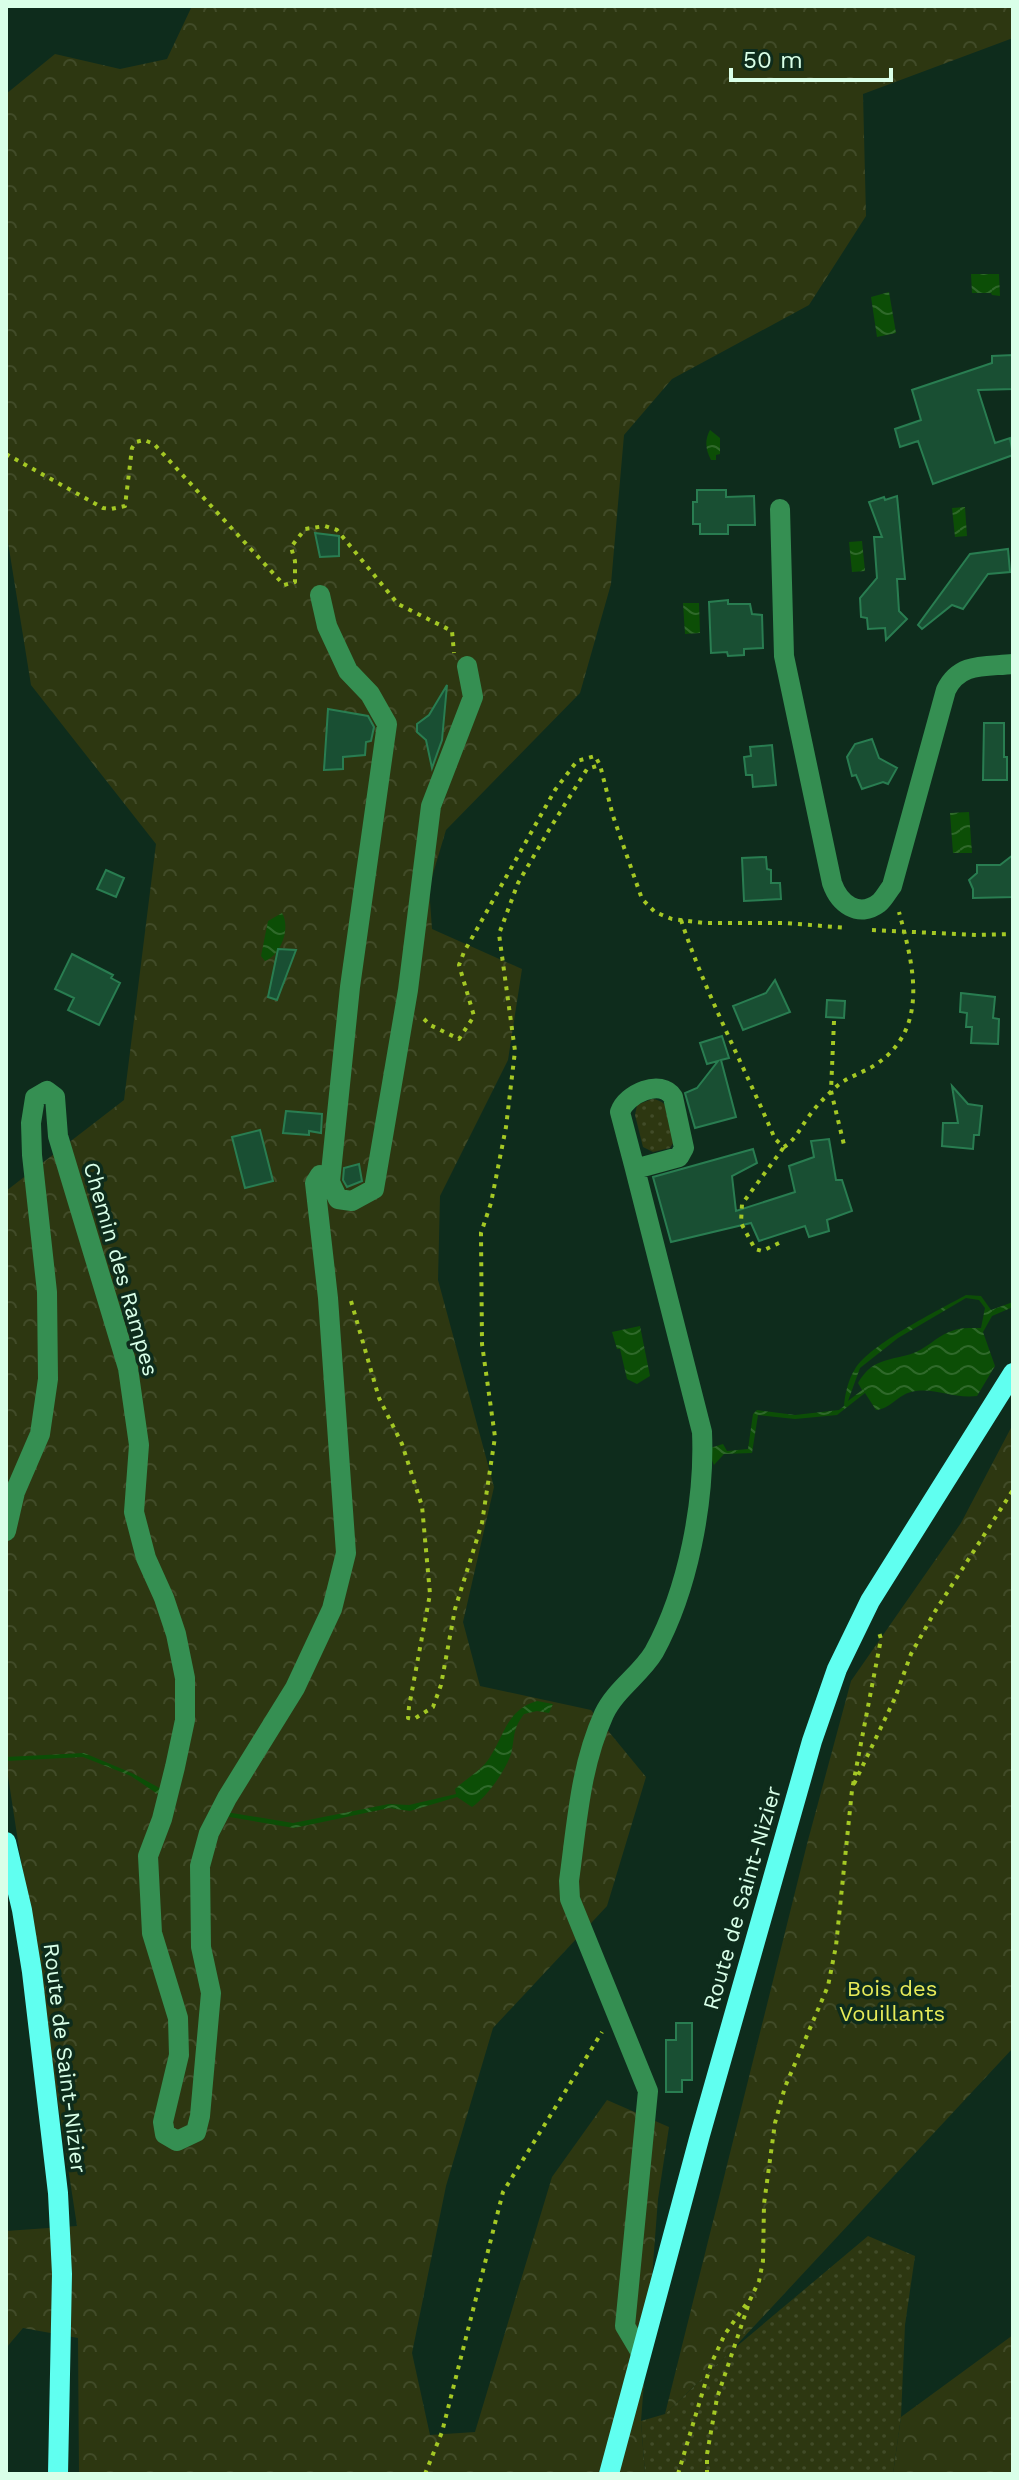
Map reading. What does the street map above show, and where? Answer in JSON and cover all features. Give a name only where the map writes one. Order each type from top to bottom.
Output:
[{"type":"main road","name":"Route de Saint-Nizier","points":[[609,2474],[704,2119],[812,1741],[837,1669],[870,1601],[1013,1373]]},
{"type":"main road","name":"Route de Saint-Nizier","points":[[6,1842],[32,1972],[58,2193],[62,2274],[58,2474]]},
{"type":"street","points":[[780,509],[784,656],[837,899],[848,906],[864,908],[879,903],[892,886],[946,690],[953,675],[968,668],[1013,664]]},
{"type":"street","points":[[320,595],[327,626],[348,671],[370,694],[387,724],[350,987],[334,1190],[352,1201],[374,1189],[408,990],[431,806],[473,697],[467,666]]},
{"type":"street","name":"Chemin des Rampes","points":[[6,1531],[15,1492],[40,1434],[48,1379],[47,1292],[31,1123],[35,1098],[47,1091],[55,1097],[58,1136],[128,1368],[139,1445],[134,1512],[146,1558],[176,1634],[185,1678],[185,1720],[162,1819],[148,1856],[152,1933],[178,2018],[179,2055],[163,2122],[165,2134],[177,2141],[186,2139],[196,2132],[200,2116],[211,1993],[201,1947],[200,1866],[209,1833],[295,1688],[332,1609],[346,1553],[328,1298],[315,1183],[320,1175],[334,1190]]},
{"type":"street","points":[[635,1169],[702,1432],[704,1473],[679,1596],[653,1655],[606,1709],[586,1757],[569,1881],[570,1899],[648,2091],[625,2326],[641,2353]]},
{"type":"path","points":[[6,454],[103,508],[111,509],[125,506],[132,448],[136,442],[144,440],[154,444],[284,585],[295,582],[291,547],[305,529],[325,526],[337,530],[398,604],[452,631],[454,653],[467,666]]},
{"type":"path","points":[[408,990],[414,1009],[430,1025],[459,1039],[474,1016],[459,965],[464,952],[555,790],[577,761],[595,756],[642,899],[655,912],[681,920],[786,923],[905,933],[1013,934]]},
{"type":"path","points":[[348,1291],[379,1398],[402,1444],[422,1506],[430,1594],[409,1707],[408,1718],[414,1719],[433,1707],[441,1685],[455,1609],[482,1523],[495,1437],[482,1344],[481,1233],[491,1203],[506,1127],[515,1051],[499,934],[518,883],[549,830],[587,769],[600,765]]},
{"type":"path","points":[[779,1243],[762,1251],[755,1249],[741,1223],[742,1204],[831,1091],[843,1080],[877,1064],[895,1048],[909,1026],[914,1004],[913,969],[892,886]]},
{"type":"path","points":[[681,920],[692,952],[775,1139],[784,1147]]},
{"type":"path","points":[[834,1021],[831,1091],[845,1149]]},
{"type":"path","points":[[852,1790],[895,1698],[911,1654],[1013,1490]]},
{"type":"path","points":[[707,2474],[709,2440],[717,2398],[759,2281],[763,2261],[764,2204],[775,2123],[785,2087],[828,1986],[836,1946],[852,1790],[881,1639],[870,1601]]},
{"type":"path","points":[[425,2474],[442,2432],[503,2192],[616,2009]]},
{"type":"path","points":[[678,2474],[711,2364],[725,2334],[750,2300]]},
{"type":"green space","points":[[192,6],[1013,6],[1013,38],[863,94],[866,216],[809,305],[672,379],[624,435],[611,584],[580,693],[446,830],[429,887],[432,929],[522,969],[508,1060],[440,1196],[438,1280],[494,1487],[463,1622],[480,1686],[591,1710],[646,1777],[607,1906],[493,2028],[446,2186],[412,2353],[430,2435],[475,2432],[552,2177],[607,2100],[669,2127],[658,2199],[641,2421],[645,2474],[79,2474],[78,2338],[23,2328],[6,2348],[6,2231],[77,2226],[6,1763],[6,1191],[124,1100],[156,844],[31,685],[6,530],[6,94],[55,54],[120,69],[167,59]]},
{"type":"green space","points":[[652,1099],[668,1108],[675,1140],[670,1148],[653,1152],[643,1147],[635,1115],[637,1105]]},
{"type":"green space","name":"Bois des Vouillants","points":[[1013,1424],[1013,2048],[730,2352],[665,2414],[807,1844],[851,1681],[961,1523]]},
{"type":"green space","points":[[868,2236],[915,2256],[905,2325],[901,2417],[893,2474],[645,2474],[641,2421],[665,2414],[730,2352]]},
{"type":"green space","points":[[1013,2335],[1013,2474],[893,2474],[901,2417]]},
{"type":"water","points":[[971,274],[999,274],[1000,296],[972,293]]},
{"type":"water","points":[[889,292],[896,333],[877,337],[871,297]]},
{"type":"water","points":[[710,430],[720,438],[720,454],[716,455],[716,460],[711,460],[707,449]]},
{"type":"water","points":[[965,507],[967,536],[955,537],[952,508]]},
{"type":"water","points":[[862,541],[865,571],[852,572],[849,542]]},
{"type":"water","points":[[683,603],[699,603],[700,633],[685,634]]},
{"type":"water","points":[[969,812],[972,853],[953,853],[950,813]]},
{"type":"water","points":[[282,913],[285,919],[283,940],[276,953],[265,961],[261,956],[268,921]]},
{"type":"water","points":[[966,1295],[981,1296],[991,1310],[1013,1302],[1013,1307],[992,1316],[983,1332],[995,1366],[977,1396],[919,1391],[906,1394],[876,1410],[865,1393],[837,1415],[795,1419],[758,1415],[752,1453],[724,1454],[714,1465],[710,1448],[723,1444],[727,1451],[748,1449],[753,1414],[757,1410],[795,1415],[839,1410],[844,1406],[853,1373],[863,1359],[923,1318]],"holes":[[[966,1298],[979,1300],[985,1308],[981,1328],[953,1330],[916,1352],[875,1365],[858,1383],[862,1390],[848,1401],[860,1368],[898,1338]]]},
{"type":"water","points":[[640,1326],[650,1376],[637,1384],[627,1379],[620,1349],[617,1349],[612,1332]]},
{"type":"water","points":[[537,1701],[553,1704],[549,1713],[537,1711],[524,1714],[516,1728],[512,1750],[502,1773],[472,1807],[457,1797],[410,1811],[389,1808],[294,1828],[218,1815],[220,1811],[293,1823],[389,1804],[409,1805],[456,1794],[455,1789],[485,1764],[511,1719],[526,1705]]},
{"type":"water","points":[[84,1753],[163,1790],[162,1797],[131,1776],[83,1757],[6,1761],[6,1757]]},
{"type":"building","points":[[1013,355],[1013,389],[978,390],[995,443],[1010,438],[1013,455],[933,484],[918,441],[900,447],[895,429],[921,420],[912,390],[992,363],[992,356]]},
{"type":"building","points":[[697,490],[726,490],[726,497],[754,496],[755,525],[728,525],[728,534],[700,534],[700,524],[693,524],[693,502],[697,502]]},
{"type":"building","points":[[897,496],[905,579],[897,579],[899,611],[907,619],[886,640],[885,628],[868,629],[867,618],[861,617],[860,598],[877,578],[874,537],[882,537],[869,502]]},
{"type":"building","points":[[315,533],[339,536],[339,556],[320,557]]},
{"type":"building","points":[[1008,549],[1010,572],[988,574],[963,609],[952,605],[922,629],[918,625],[970,554]]},
{"type":"building","points":[[728,600],[728,604],[750,604],[752,614],[762,615],[763,648],[744,649],[744,655],[711,653],[709,602]]},
{"type":"building","points":[[447,685],[442,740],[432,768],[426,740],[417,732],[417,724],[429,715]]},
{"type":"building","points":[[328,709],[368,716],[374,727],[371,741],[366,742],[365,755],[343,757],[343,769],[324,770]]},
{"type":"building","points":[[984,723],[1004,723],[1007,780],[983,780]]},
{"type":"building","points":[[872,739],[879,758],[897,768],[888,784],[883,782],[862,789],[856,775],[852,776],[847,757],[855,744]]},
{"type":"building","points":[[772,745],[776,785],[753,787],[752,775],[746,775],[744,757],[751,756],[750,747]]},
{"type":"building","points":[[1013,855],[1013,897],[973,898],[969,880],[977,873],[977,865],[1000,865]]},
{"type":"building","points":[[766,857],[767,869],[771,870],[771,883],[780,883],[781,899],[744,901],[742,858]]},
{"type":"building","points":[[106,870],[124,878],[116,897],[97,889]]},
{"type":"building","points":[[278,949],[296,950],[277,1000],[268,997]]},
{"type":"building","points":[[72,954],[113,975],[111,978],[120,983],[99,1025],[68,1010],[74,998],[55,989]]},
{"type":"building","points":[[775,980],[790,1012],[743,1030],[733,1006],[766,993]]},
{"type":"building","points":[[961,993],[995,997],[993,1018],[999,1019],[998,1044],[971,1043],[972,1027],[966,1027],[967,1013],[960,1012]]},
{"type":"building","points":[[827,1000],[845,1001],[844,1018],[826,1017]]},
{"type":"building","points":[[722,1036],[729,1058],[721,1060],[736,1117],[695,1128],[685,1093],[697,1088],[718,1061],[707,1064],[700,1043]]},
{"type":"building","points":[[952,1086],[968,1104],[982,1106],[979,1135],[974,1135],[973,1149],[942,1146],[943,1123],[958,1123]]},
{"type":"building","points":[[286,1111],[322,1114],[321,1133],[283,1133]]},
{"type":"building","points":[[260,1130],[273,1181],[245,1188],[232,1137]]},
{"type":"building","points":[[829,1139],[836,1180],[842,1180],[852,1211],[827,1220],[829,1231],[809,1237],[805,1226],[759,1241],[751,1223],[671,1242],[653,1177],[753,1149],[757,1163],[732,1176],[736,1211],[795,1192],[789,1166],[814,1157],[811,1141]]},
{"type":"building","points":[[359,1164],[362,1181],[347,1187],[343,1180],[344,1168]]},
{"type":"building","points":[[676,2023],[692,2023],[692,2080],[682,2080],[682,2092],[666,2092],[666,2040],[676,2040]]}]
